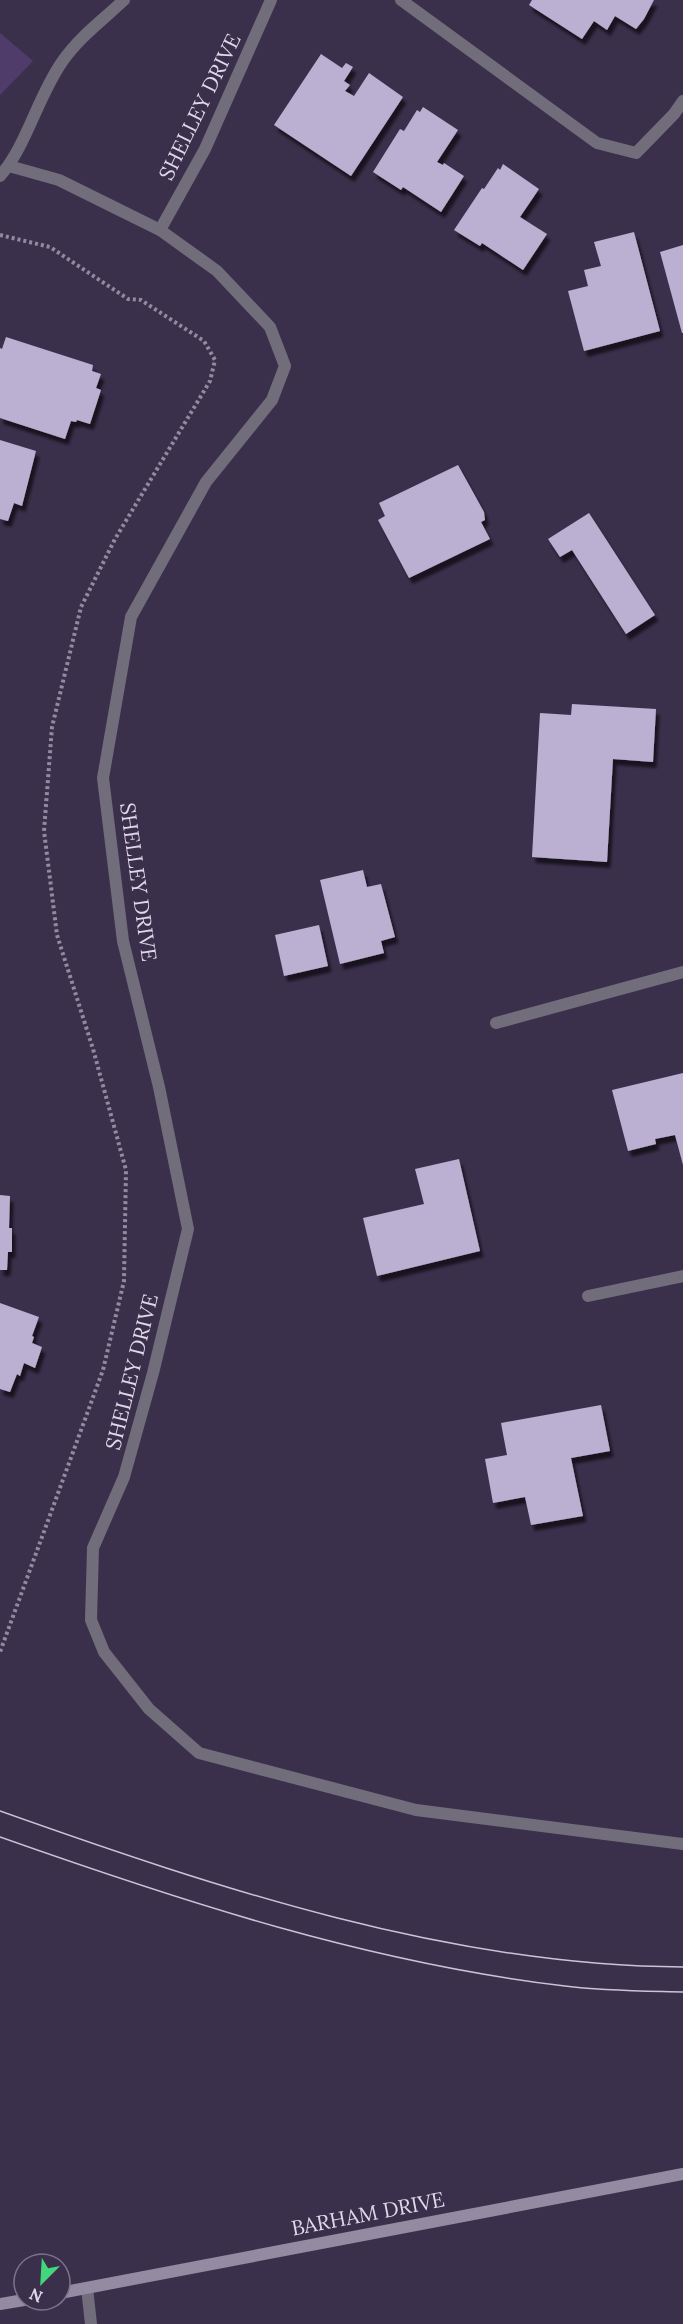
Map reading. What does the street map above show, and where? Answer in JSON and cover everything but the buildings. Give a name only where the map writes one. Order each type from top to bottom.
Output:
[{"type":"main road","name":"BARHAM DRIVE","points":[[72,2291],[683,2174]]},
{"type":"street","name":"SHELLEY DRIVE","points":[[124,0],[62,60],[4,171],[59,180],[160,230],[217,271],[270,327],[285,366],[272,400],[206,482],[131,617],[103,778],[123,941],[159,1087],[188,1229],[153,1373],[124,1477],[93,1548],[91,1620],[104,1652],[149,1709],[199,1753],[416,1810],[683,1844]]},
{"type":"street","name":"SHELLEY DRIVE","points":[[160,230],[205,149],[271,0]]},
{"type":"street","points":[[401,0],[597,143],[636,153],[674,114],[683,100]]},
{"type":"street","points":[[496,1023],[683,972]]},
{"type":"street","points":[[588,1296],[683,1276]]},
{"type":"street","points":[[87,2288],[91,2324]]},
{"type":"shaded area","points":[[0,33],[33,61],[0,95]]},
{"type":"tram line","points":[[0,1811],[250,1894],[336,1918],[422,1938],[508,1953],[596,1963],[683,1967]]},
{"type":"tram line","points":[[0,1837],[208,1907],[349,1946],[492,1976],[609,1990],[683,1992]]}]
